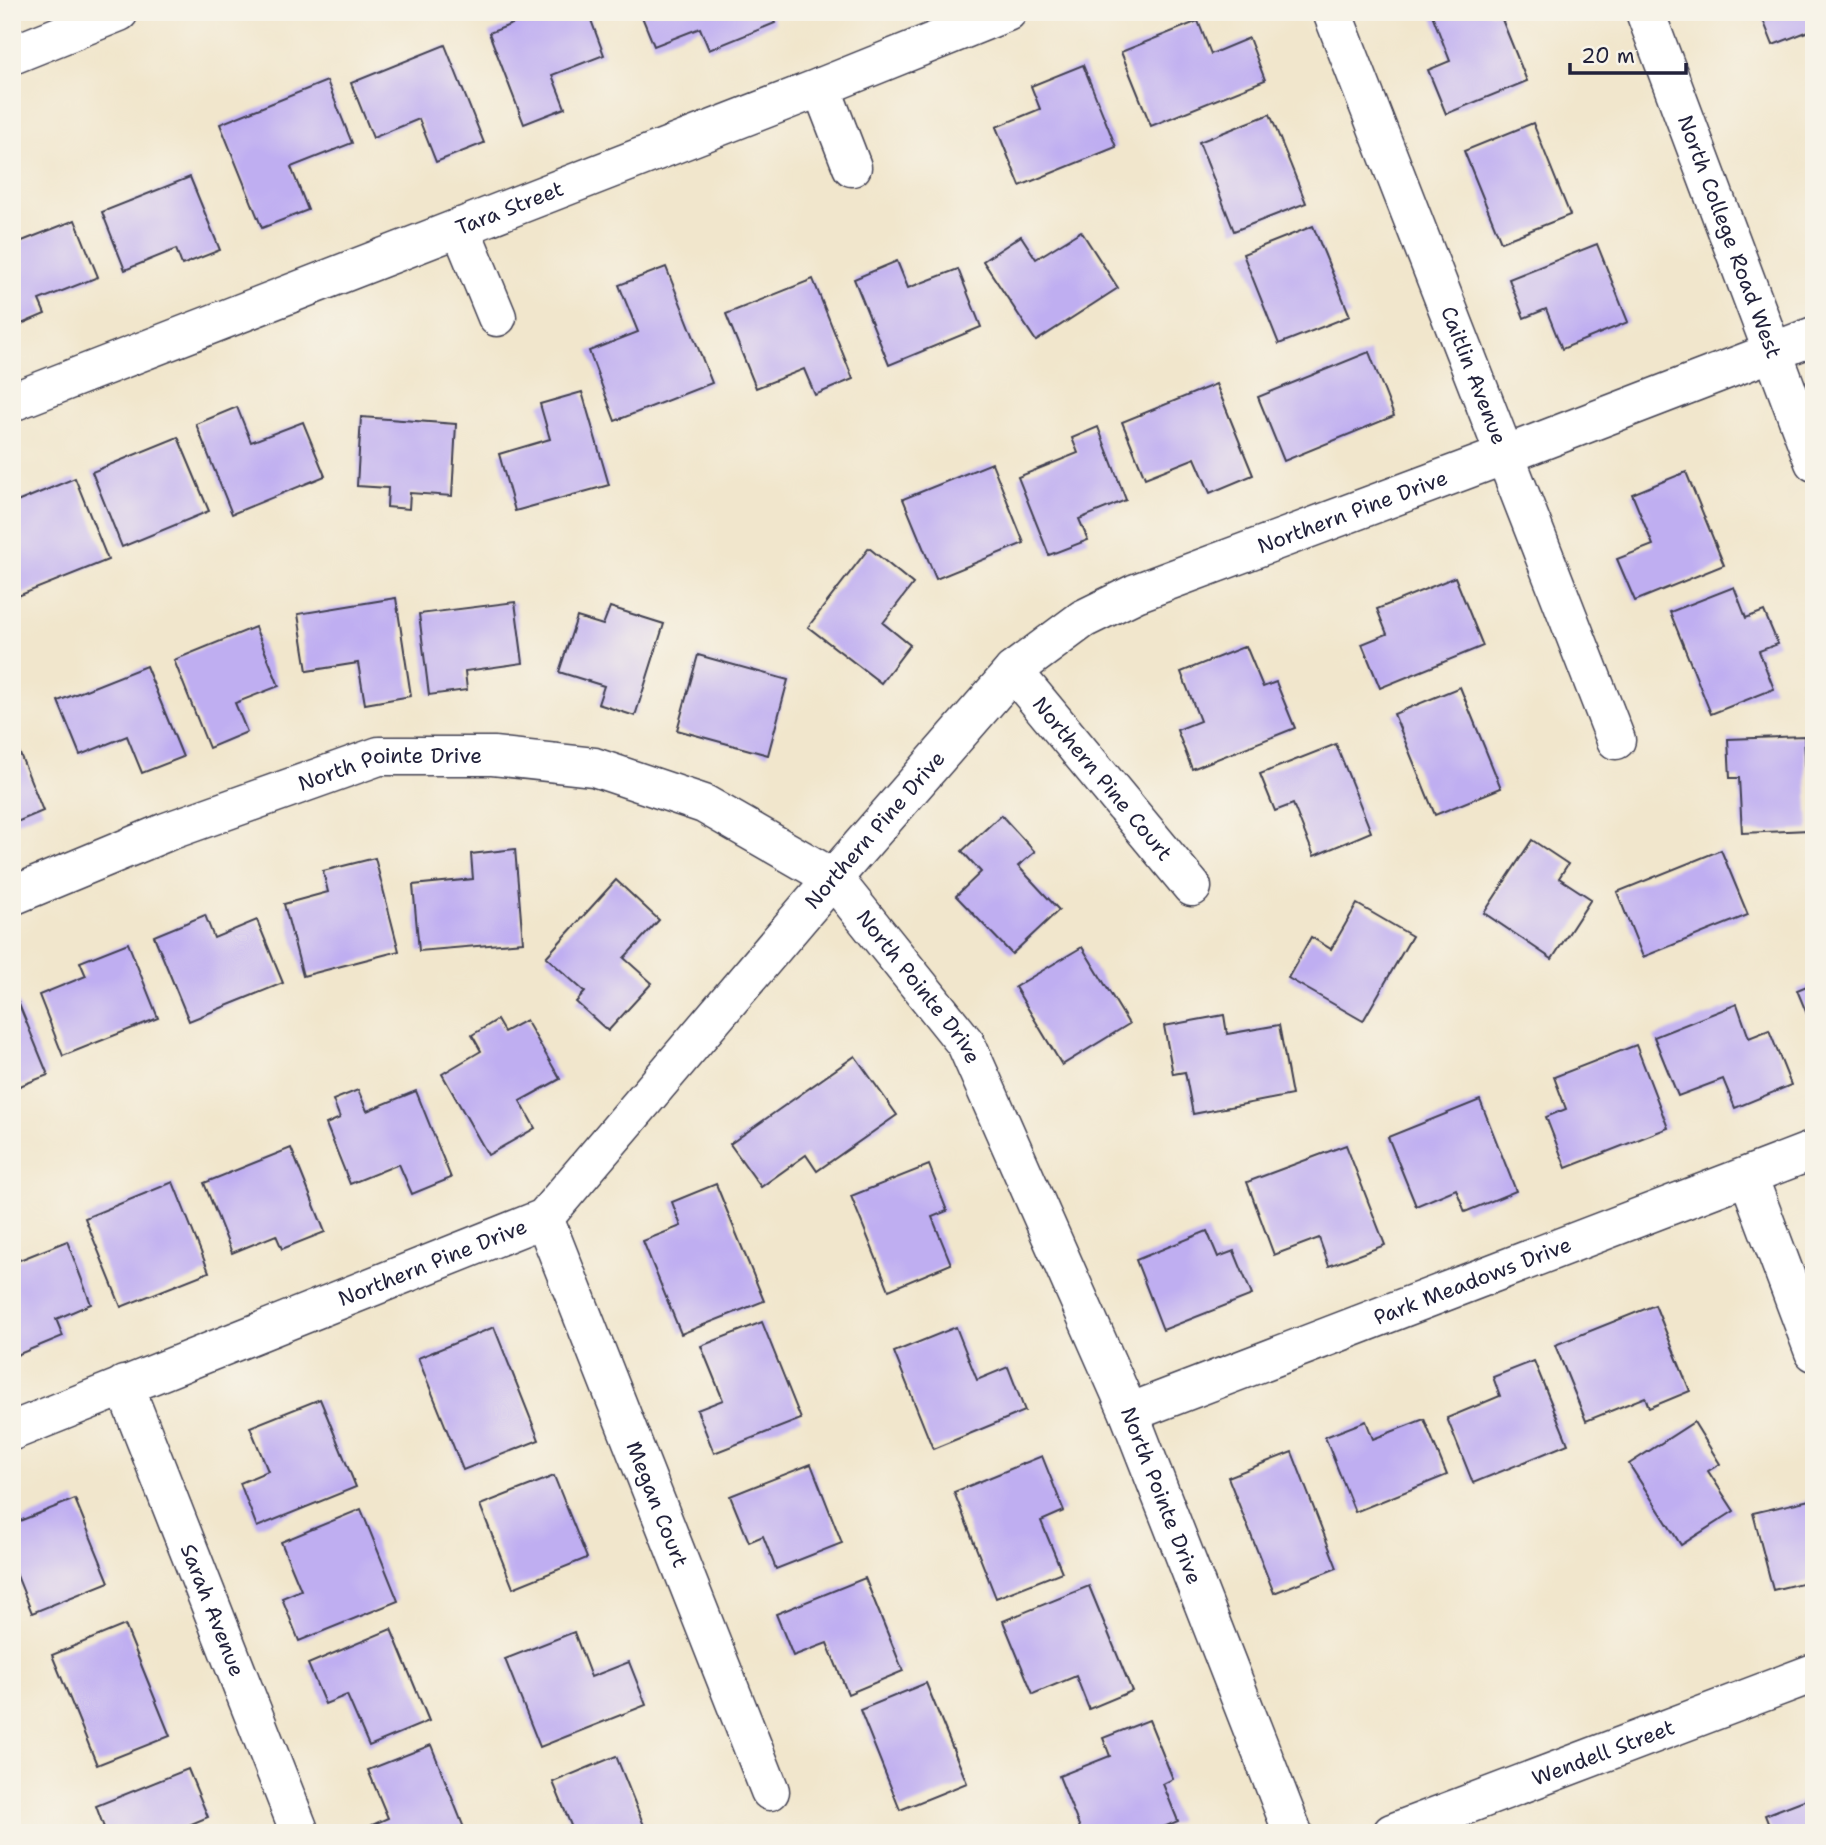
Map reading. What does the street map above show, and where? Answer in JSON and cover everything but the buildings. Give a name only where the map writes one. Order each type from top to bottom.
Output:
[{"type":"street","points":[[12,55],[119,12]]},
{"type":"street","name":"Tara Street","points":[[12,402],[1007,12]]},
{"type":"street","name":"Caitlin Avenue","points":[[1332,12],[1616,740]]},
{"type":"street","name":"North College Road West","points":[[1644,12],[1814,462]]},
{"type":"street","points":[[821,87],[852,167]]},
{"type":"street","points":[[460,227],[497,317]]},
{"type":"street","name":"Northern Pine Drive","points":[[12,1431],[544,1217],[1013,671],[1083,620],[1136,593],[1505,456],[1814,336]]},
{"type":"street","name":"Northern Pine Court","points":[[1013,671],[1192,887]]},
{"type":"street","name":"North Pointe Drive","points":[[12,896],[166,832],[379,756],[493,757],[594,767],[704,804],[833,878],[966,1044],[1129,1413],[1293,1833]]},
{"type":"street","name":"Park Meadows Drive","points":[[1129,1413],[1814,1150]]},
{"type":"street","points":[[1748,1176],[1814,1352]]},
{"type":"street","name":"Megan Court","points":[[544,1217],[770,1791]]},
{"type":"street","name":"Sarah Avenue","points":[[124,1385],[300,1833]]},
{"type":"street","name":"Wendell Street","points":[[1392,1833],[1814,1672]]}]
